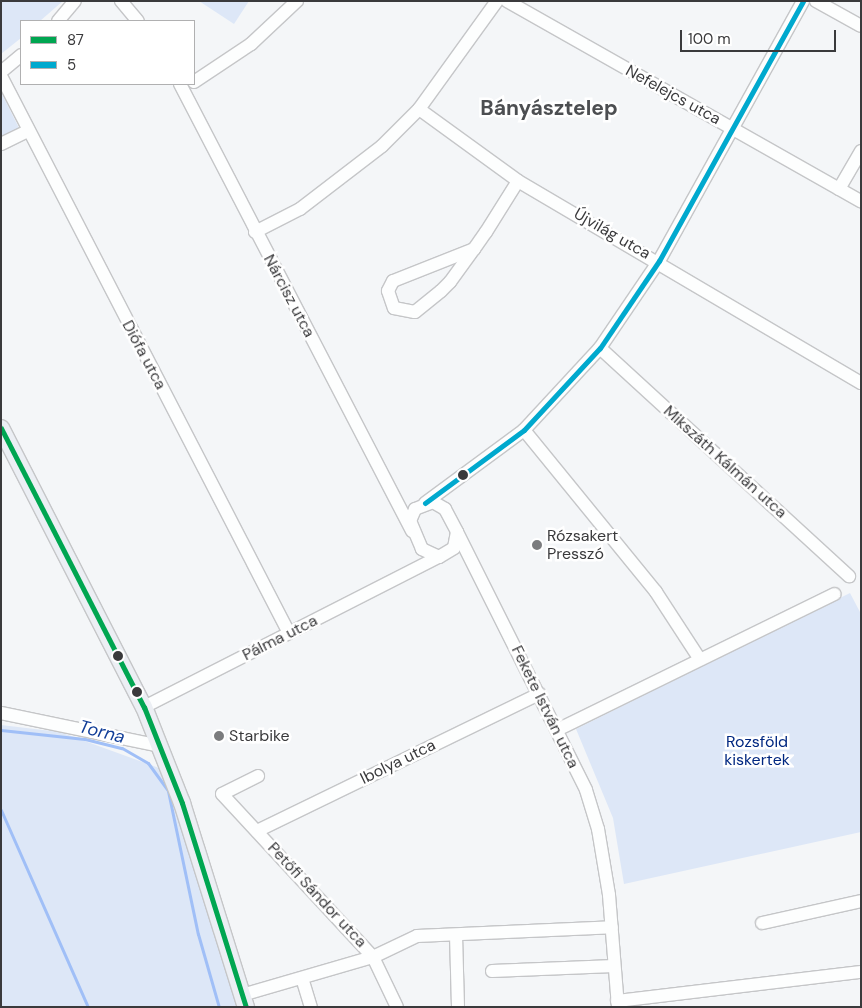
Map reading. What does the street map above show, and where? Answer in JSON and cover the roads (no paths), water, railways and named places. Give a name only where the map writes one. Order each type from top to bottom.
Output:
[{"type":"main road","points":[[1,428],[144,707],[160,746],[244,1001]]},
{"type":"street","points":[[59,20],[75,1]]},
{"type":"street","points":[[121,1],[137,20]]},
{"type":"street","points":[[195,81],[251,44],[297,1]]},
{"type":"street","points":[[255,232],[339,182],[419,109],[497,1]]},
{"type":"street","name":"Nefelejcs utca","points":[[507,1],[861,201]]},
{"type":"street","points":[[412,513],[524,430],[600,348],[659,261],[803,1]]},
{"type":"street","points":[[816,1],[861,26]]},
{"type":"street","points":[[1,72],[20,56]]},
{"type":"street","name":"Diófa utca","points":[[1,76],[289,633]]},
{"type":"street","name":"Nárcisz utca","points":[[184,85],[255,232],[412,531]]},
{"type":"street","name":"Újvilág utca","points":[[419,109],[518,181],[659,261],[861,383]]},
{"type":"street","points":[[1,144],[28,131]]},
{"type":"street","points":[[839,189],[861,151]]},
{"type":"street","points":[[474,249],[394,281],[388,291],[394,308],[415,312],[450,282],[474,249],[518,181]]},
{"type":"street","name":"Mikszáth Kálmán utca","points":[[600,348],[850,576]]},
{"type":"street","points":[[524,430],[656,592],[699,658]]},
{"type":"street","points":[[439,504],[444,490]]},
{"type":"street","points":[[425,503],[439,504]]},
{"type":"street","points":[[439,504],[457,532],[454,548]]},
{"type":"street","points":[[400,508],[412,513]]},
{"type":"street","points":[[412,513],[412,531],[422,549],[439,557]]},
{"type":"street","name":"Fekete István utca","points":[[457,532],[558,730],[586,790],[604,861],[612,927],[617,1004]]},
{"type":"street","name":"Pálma utca","points":[[144,707],[454,548]]},
{"type":"street","name":"Fekete István utca","points":[[454,548],[471,560]]},
{"type":"street","points":[[416,568],[422,549]]},
{"type":"street","points":[[558,730],[699,658],[834,594]]},
{"type":"street","name":"Ibolya utca","points":[[257,831],[539,694]]},
{"type":"street","points":[[1,713],[160,746]]},
{"type":"street","name":"Petőfi Sándor utca","points":[[258,776],[222,794],[374,957],[397,1007]]},
{"type":"street","points":[[762,923],[861,901]]},
{"type":"street","points":[[244,1001],[302,978],[374,957],[417,936],[612,927]]},
{"type":"street","points":[[456,935],[458,1007]]},
{"type":"street","points":[[492,971],[614,966]]},
{"type":"street","points":[[617,1004],[861,972]]},
{"type":"street","points":[[302,978],[311,1007]]},
{"type":"waterway","name":"Torna","points":[[1,730],[85,739],[122,748],[148,763],[168,791],[198,934],[219,1007]]},
{"type":"waterway","name":"Torna","points":[[1,810],[88,1007]]},
{"type":"place","name":"Rózsakert Presszó","points":[[537,545]]},
{"type":"place","name":"Starbike","points":[[219,736]]},
{"type":"district","name":"Bányásztelep","points":[[549,108]]},
{"type":"park label","name":"Rozsföld kiskertek","points":[[757,751]]}]
